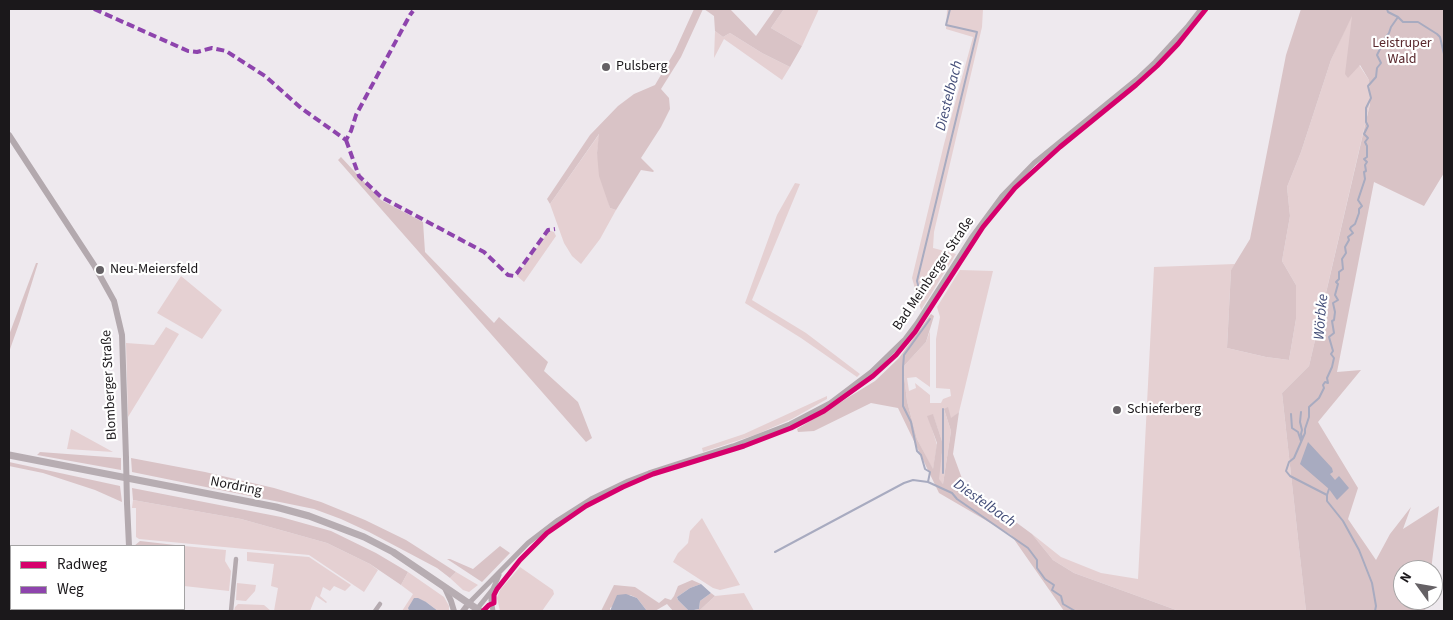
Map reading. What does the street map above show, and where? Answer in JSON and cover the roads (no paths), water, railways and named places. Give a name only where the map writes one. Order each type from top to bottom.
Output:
[{"type":"main road","name":"Blomberger Straße","points":[[9,135],[94,265],[114,301],[122,335],[129,545]]},
{"type":"main road","name":"Nordring","points":[[9,455],[266,505],[309,516],[364,537],[393,552],[477,610]]},
{"type":"main road","points":[[443,585],[449,594],[454,611]]},
{"type":"main road","name":"Bad Meinberger Straße","points":[[462,611],[469,603]]},
{"type":"street","name":"Bad Meinberger Straße","points":[[469,603],[537,536],[592,499],[649,473],[733,446],[790,424],[830,402],[871,372],[917,323],[976,231],[1002,196],[1034,163],[1143,73],[1172,45],[1201,9]]},
{"type":"street","points":[[231,611],[236,558]]},
{"type":"street","name":"Bad Meinberger Straße","points":[[477,610],[493,589],[499,574]]},
{"type":"street","points":[[493,589],[491,600],[493,611]]},
{"type":"street","points":[[375,611],[380,604]]},
{"type":"water","points":[[1308,442],[1332,468],[1333,472],[1330,474],[1335,480],[1339,476],[1349,488],[1337,500],[1329,489],[1300,464]]},
{"type":"water","points":[[701,584],[711,593],[700,601],[699,609],[689,611],[677,597],[690,588]]},
{"type":"water","points":[[626,594],[637,598],[647,611],[610,611],[617,595]]},
{"type":"water","points":[[414,598],[426,602],[438,611],[409,611],[408,608]]},
{"type":"waterway","name":"Diestelbach","points":[[922,300],[917,281],[977,32],[946,25],[950,9]]},
{"type":"waterway","name":"Wörbke","points":[[1375,611],[1376,606],[1372,583],[1359,550],[1343,521],[1327,501],[1327,495],[1290,476],[1286,471],[1305,433],[1309,417],[1309,407],[1319,398],[1325,382],[1328,383],[1327,378],[1334,358],[1331,354],[1333,351],[1329,337],[1334,333],[1332,321],[1334,320],[1335,312],[1333,303],[1338,300],[1335,295],[1338,284],[1336,282],[1339,279],[1339,272],[1343,269],[1342,259],[1346,253],[1345,247],[1349,240],[1348,237],[1353,233],[1350,229],[1355,224],[1359,209],[1362,206],[1358,200],[1365,179],[1364,172],[1366,171],[1365,165],[1367,162],[1364,159],[1367,157],[1365,142],[1368,138],[1364,134],[1368,126],[1366,122],[1366,108],[1371,98],[1368,86],[1376,77],[1377,68],[1381,63],[1377,55],[1381,43],[1398,17],[1388,12],[1387,9]]},
{"type":"waterway","points":[[1398,17],[1403,22],[1418,22],[1437,34],[1440,37],[1444,54]]},
{"type":"waterway","name":"Diestelbach","points":[[930,319],[904,355],[903,367],[903,406],[911,422],[917,451],[921,455],[925,469],[930,472],[928,482],[952,493],[957,499],[1028,548],[1037,560],[1037,568],[1045,579],[1054,585],[1052,590],[1061,596],[1063,604],[1075,611]]},
{"type":"waterway","points":[[943,409],[943,473]]},
{"type":"waterway","points":[[1301,412],[1302,438]]},
{"type":"waterway","points":[[1291,414],[1292,428],[1298,432],[1301,441]]},
{"type":"waterway","points":[[775,552],[904,483],[913,480],[928,482]]},
{"type":"waterway","name":"Wörbke","points":[[1327,495],[1329,489]]},
{"type":"place","name":"Pulsberg","points":[[606,67]]},
{"type":"place","name":"Neu-Meiersfeld","points":[[100,270]]},
{"type":"place","name":"Schieferberg","points":[[1117,410]]},
{"type":"park label","name":"Leistruper Wald","points":[[1402,52]]}]
